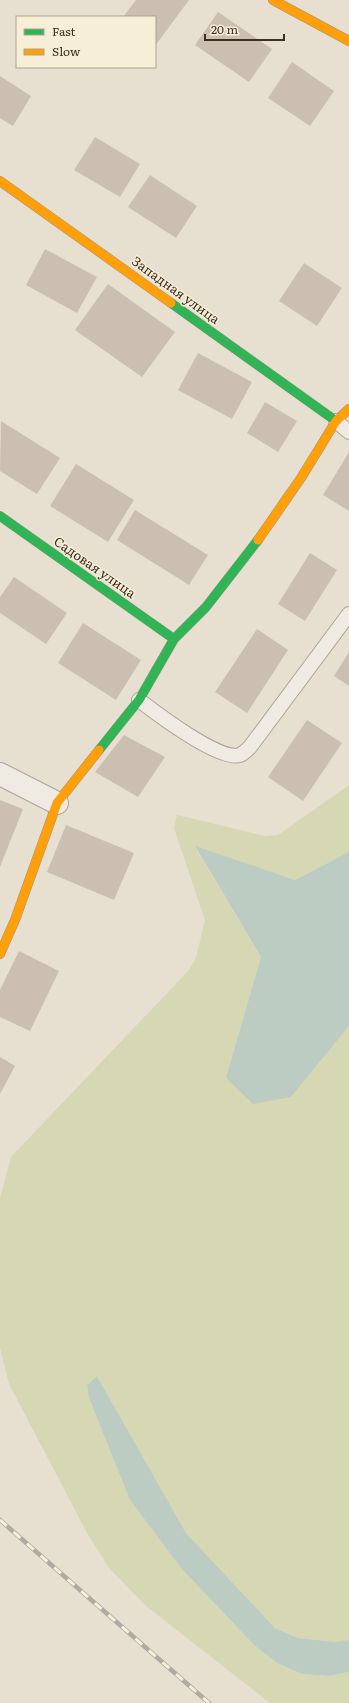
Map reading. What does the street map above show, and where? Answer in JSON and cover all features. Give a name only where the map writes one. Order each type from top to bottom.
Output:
[{"type":"street","points":[[273,0],[349,41]]},
{"type":"street","name":"Западная улица","points":[[0,180],[336,421]]},
{"type":"street","points":[[0,954],[15,920],[57,803],[139,700],[174,639],[206,607],[264,531],[301,478],[336,421],[349,409]]},
{"type":"street","name":"Садовая улица","points":[[0,516],[174,639]]},
{"type":"street","points":[[0,774],[57,803]]},
{"type":"lane","points":[[336,421],[349,432]]},
{"type":"lane","points":[[139,700],[185,733],[224,754],[240,755],[250,747],[349,614]]},
{"type":"green space","points":[[349,785],[349,852],[295,880],[195,847],[261,957],[226,1079],[291,1097],[349,1026],[349,1640],[336,1642],[298,1638],[275,1628],[186,1533],[97,1376],[87,1385],[89,1398],[130,1500],[181,1568],[255,1646],[277,1663],[302,1674],[329,1676],[349,1672],[349,1703],[270,1703],[146,1606],[109,1568],[87,1533],[9,1384],[0,1348],[0,1198],[11,1157],[189,970],[196,958],[205,920],[174,828],[177,815],[265,836],[278,835]]},
{"type":"shaded area","points":[[195,846],[295,880],[349,852],[349,1026],[291,1097],[253,1104],[226,1078],[261,957]]},
{"type":"shaded area","points":[[97,1376],[186,1533],[275,1628],[298,1638],[336,1642],[349,1640],[349,1672],[329,1676],[302,1674],[277,1663],[255,1646],[181,1568],[130,1500],[89,1398],[87,1385]]},
{"type":"building","points":[[136,0],[189,0],[156,45],[156,16],[124,16]]},
{"type":"building","points":[[218,12],[272,49],[249,82],[195,45]]},
{"type":"building","points":[[292,62],[334,91],[310,126],[268,98]]},
{"type":"building","points":[[0,76],[31,96],[13,126],[0,118]]},
{"type":"building","points":[[95,137],[140,164],[120,197],[74,170]]},
{"type":"building","points":[[150,175],[197,206],[176,238],[128,207]]},
{"type":"building","points":[[45,249],[97,277],[77,313],[26,285]]},
{"type":"building","points":[[304,263],[342,288],[317,326],[279,301]]},
{"type":"building","points":[[108,284],[175,332],[142,377],[75,330]]},
{"type":"building","points":[[198,353],[252,382],[232,419],[178,390]]},
{"type":"building","points":[[265,402],[297,421],[278,452],[247,433]]},
{"type":"building","points":[[1,421],[60,458],[37,494],[0,471]]},
{"type":"building","points":[[349,452],[349,511],[323,495]]},
{"type":"building","points":[[76,464],[134,500],[108,542],[50,506]]},
{"type":"building","points":[[135,510],[208,555],[189,585],[117,540]]},
{"type":"building","points":[[310,553],[337,570],[305,621],[278,604]]},
{"type":"building","points":[[14,577],[67,613],[46,644],[0,613],[0,597]]},
{"type":"building","points":[[83,623],[141,660],[116,700],[58,663]]},
{"type":"building","points":[[257,629],[288,650],[247,713],[215,692]]},
{"type":"building","points":[[349,652],[349,686],[334,676]]},
{"type":"building","points":[[307,720],[342,743],[303,801],[268,777]]},
{"type":"building","points":[[124,735],[165,757],[138,797],[95,772]]},
{"type":"building","points":[[0,800],[23,809],[0,867]]},
{"type":"building","points":[[66,825],[134,853],[114,900],[47,872]]},
{"type":"building","points":[[19,951],[59,971],[30,1031],[0,1017],[0,990]]},
{"type":"building","points":[[0,1057],[15,1066],[0,1094]]},
{"type":"railway","points":[[0,1520],[209,1703]]},
{"type":"traffic: fast","points":[[171,303],[336,421]]},
{"type":"traffic: fast","points":[[0,516],[174,639]]},
{"type":"traffic: fast","points":[[99,750],[139,700],[174,639],[206,607],[258,540]]},
{"type":"traffic: slow","points":[[273,0],[349,41]]},
{"type":"traffic: slow","points":[[0,181],[171,303]]},
{"type":"traffic: slow","points":[[258,540],[301,478],[336,421],[349,409]]},
{"type":"traffic: slow","points":[[0,954],[15,920],[57,803],[99,750]]}]
